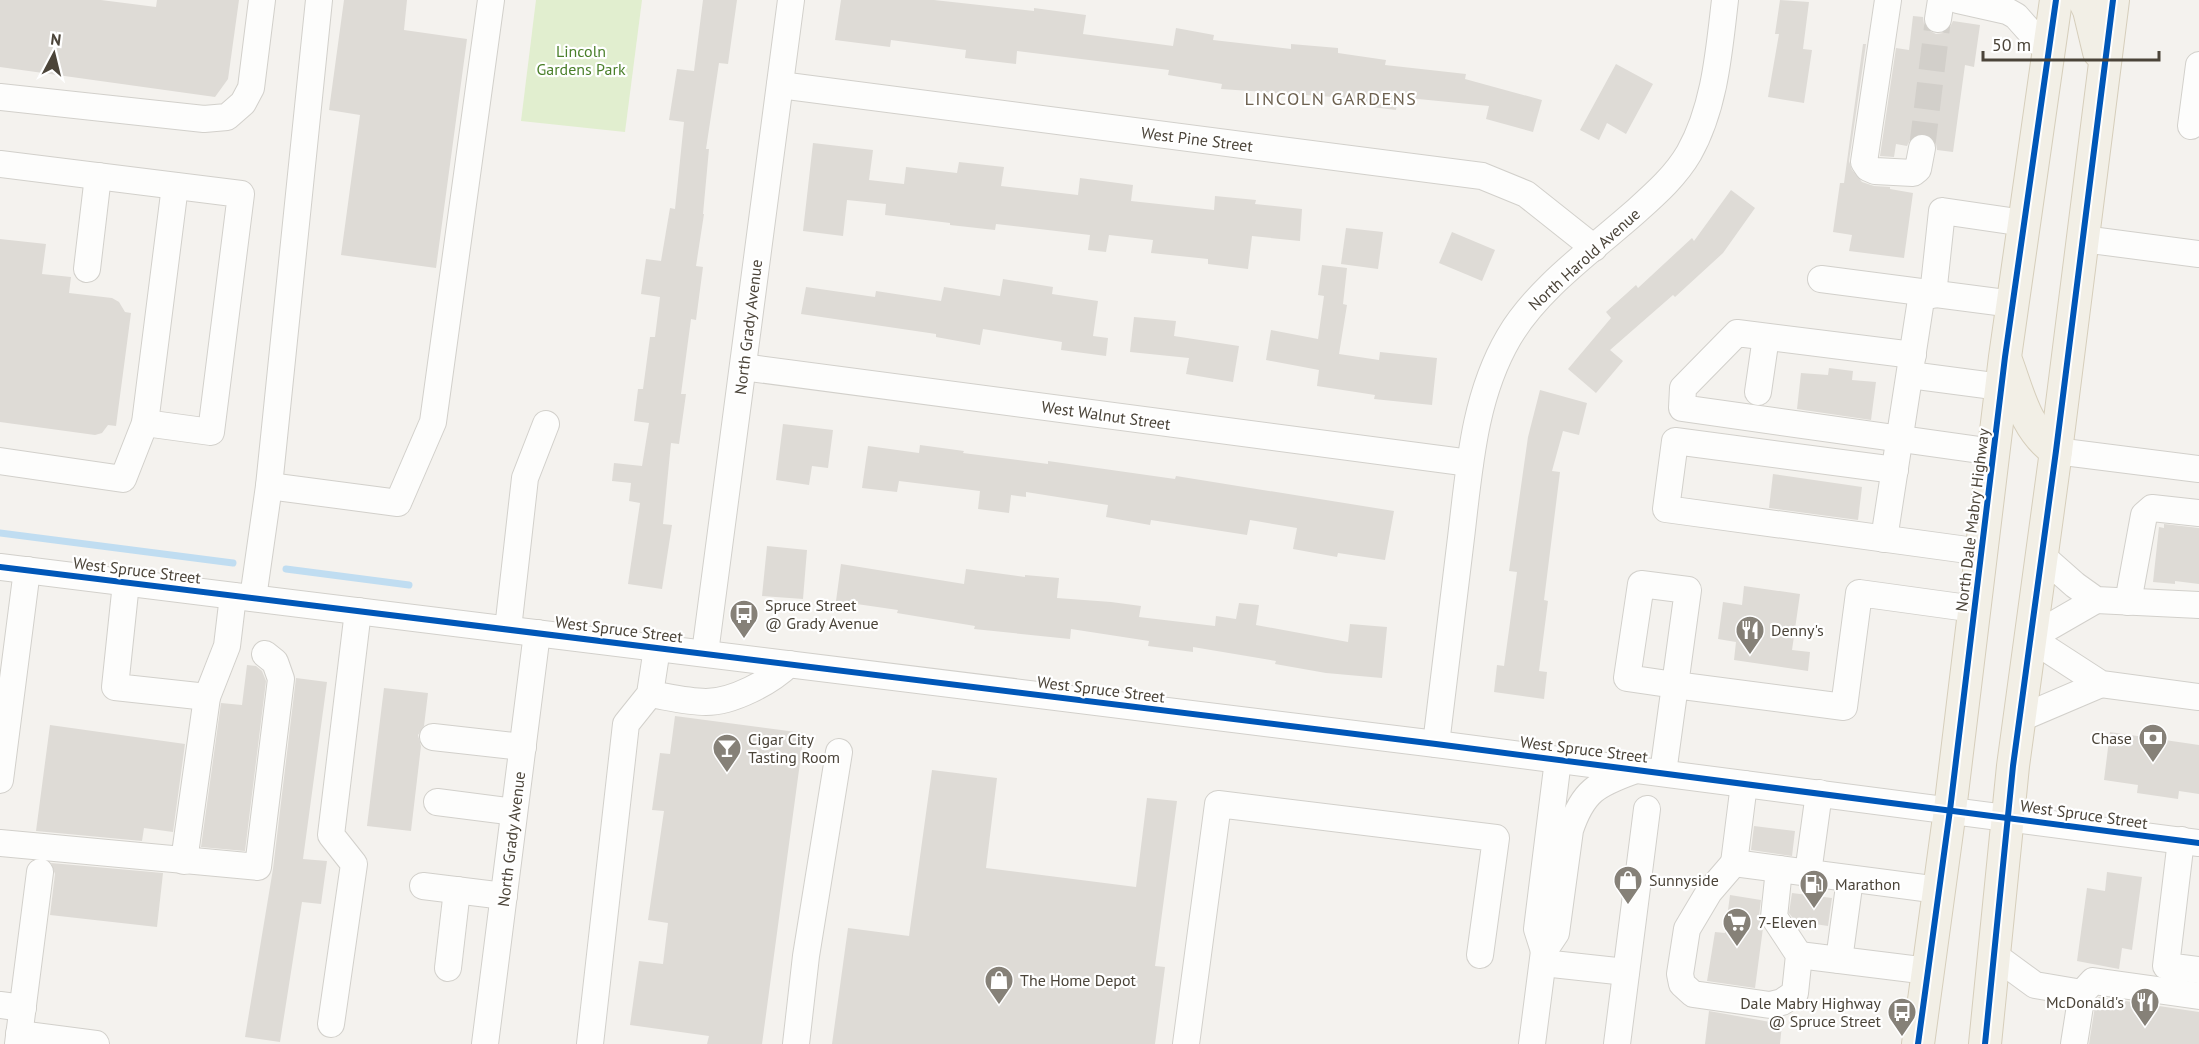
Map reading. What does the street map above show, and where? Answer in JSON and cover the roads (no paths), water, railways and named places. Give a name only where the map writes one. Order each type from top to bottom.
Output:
[{"type":"main road","name":"North Dale Mabry Highway","points":[[1918,1044],[1950,810],[2003,372],[2056,0]]},
{"type":"main road","points":[[2084,0],[2089,10],[2104,74]]},
{"type":"main road","points":[[1985,1044],[2019,718],[2056,451],[2113,0]]},
{"type":"main road","points":[[2003,372],[2035,432],[2056,451]]},
{"type":"street","points":[[0,97],[204,119],[227,117],[243,103],[251,88],[262,0]]},
{"type":"street","points":[[184,861],[207,697],[243,597],[269,486],[320,0]]},
{"type":"street","points":[[269,486],[398,503],[433,422],[491,0]]},
{"type":"street","name":"North Grady Avenue","points":[[705,653],[791,0]]},
{"type":"street","name":"North Harold Avenue","points":[[1436,744],[1470,463],[1481,399],[1509,337],[1530,304],[1662,188],[1689,154],[1704,118],[1716,73],[1725,0]]},
{"type":"street","points":[[1888,0],[1864,162],[1868,168],[1875,171],[1913,173],[1918,169],[1922,148]]},
{"type":"street","points":[[1958,0],[1991,7],[2016,16],[2048,52]]},
{"type":"street","points":[[2191,126],[2199,65]]},
{"type":"street","name":"West Pine Street","points":[[780,85],[1482,176],[1526,194],[1594,248]]},
{"type":"street","points":[[0,164],[242,194],[211,432],[146,423]]},
{"type":"street","points":[[87,269],[98,176]]},
{"type":"street","points":[[0,460],[123,479],[146,423],[175,186]]},
{"type":"street","points":[[1884,539],[1912,365],[1942,211],[2024,223]]},
{"type":"street","points":[[2083,239],[2199,254]]},
{"type":"street","points":[[1821,279],[2013,304]]},
{"type":"street","points":[[1994,452],[1901,437],[1682,408],[1683,388],[1737,333],[1912,365],[2003,372]]},
{"type":"street","points":[[1758,392],[1766,337]]},
{"type":"street","name":"West Walnut Street","points":[[743,367],[1470,463]]},
{"type":"street","points":[[508,630],[525,478],[546,424]]},
{"type":"street","points":[[1895,470],[1675,441],[1666,509],[1982,552]]},
{"type":"street","points":[[2056,451],[2199,469]]},
{"type":"street","points":[[2128,602],[2144,515],[2152,508],[2199,513]]},
{"type":"street","points":[[2042,555],[2075,585],[2096,600],[2199,605]]},
{"type":"street","name":"West Spruce Street","points":[[0,567],[1436,744],[2190,842]]},
{"type":"street","points":[[0,780],[6,687],[27,570]]},
{"type":"street","points":[[126,583],[115,687],[207,697]]},
{"type":"street","points":[[1663,773],[1675,685],[1844,707],[1859,593],[1975,609]]},
{"type":"street","points":[[2096,600],[2030,638],[2101,684],[2199,697]]},
{"type":"street","points":[[331,1024],[354,864],[331,835],[358,611]]},
{"type":"street","name":"North Grady Avenue","points":[[485,1044],[537,633]]},
{"type":"street","points":[[590,1044],[626,724],[650,694],[657,648]]},
{"type":"street","points":[[0,843],[258,867],[281,679],[275,662],[265,654]]},
{"type":"street","points":[[650,694],[705,702],[723,700],[773,678],[789,664]]},
{"type":"street","points":[[2019,718],[2101,684]]},
{"type":"street","points":[[433,737],[523,747]]},
{"type":"street","points":[[796,1044],[806,956],[839,752]]},
{"type":"street","points":[[1544,957],[1537,929],[1558,760]]},
{"type":"street","points":[[1532,1044],[1544,957],[1556,933],[1570,830],[1578,809],[1598,785],[1636,770]]},
{"type":"street","points":[[1744,784],[1734,863],[1709,892],[1688,929],[1680,974],[1682,984],[1693,994],[1770,1005],[1782,1002],[1795,993],[1799,955],[1774,917],[1779,869]]},
{"type":"street","points":[[1808,873],[1819,793]]},
{"type":"street","points":[[436,802],[514,812]]},
{"type":"street","points":[[1186,1044],[1218,804],[1497,838],[1480,955]]},
{"type":"street","points":[[1617,1044],[1647,809]]},
{"type":"street","points":[[2190,842],[2166,966],[2199,970]]},
{"type":"street","points":[[1734,863],[1939,890]]},
{"type":"street","points":[[40,872],[11,1007],[19,1039],[96,1044]]},
{"type":"street","points":[[1839,960],[1850,879]]},
{"type":"street","points":[[423,886],[504,896]]},
{"type":"street","points":[[448,968],[457,890]]},
{"type":"street","points":[[1799,955],[1928,971]]},
{"type":"street","points":[[1994,955],[2036,985],[2082,993]]},
{"type":"street","points":[[1544,957],[1626,972]]},
{"type":"street","points":[[2074,1044],[2082,993],[2093,981],[2199,996]]},
{"type":"waterway","points":[[0,533],[233,563]]},
{"type":"waterway","points":[[286,569],[409,585]]},
{"type":"tunnel","points":[[1922,148],[1938,19]]},
{"type":"place","name":"Spruce Street @ Grady Avenue","points":[[744,640]]},
{"type":"place","name":"Denny's","points":[[1750,656]]},
{"type":"place","name":"Chase","points":[[2153,764]]},
{"type":"place","name":"Cigar City Tasting Room","points":[[727,774]]},
{"type":"place","name":"Sunnyside","points":[[1628,906]]},
{"type":"place","name":"Marathon","points":[[1814,910]]},
{"type":"place","name":"7-Eleven","points":[[1737,948]]},
{"type":"place","name":"The Home Depot","points":[[999,1006]]},
{"type":"place","name":"McDonald's","points":[[2145,1028]]},
{"type":"place","name":"Dale Mabry Highway @ Spruce Street","points":[[1902,1038]]},
{"type":"district","name":"LINCOLN GARDENS","points":[[1331,98]]},
{"type":"park label","name":"Lincoln Gardens Park","points":[[581,60]]}]
